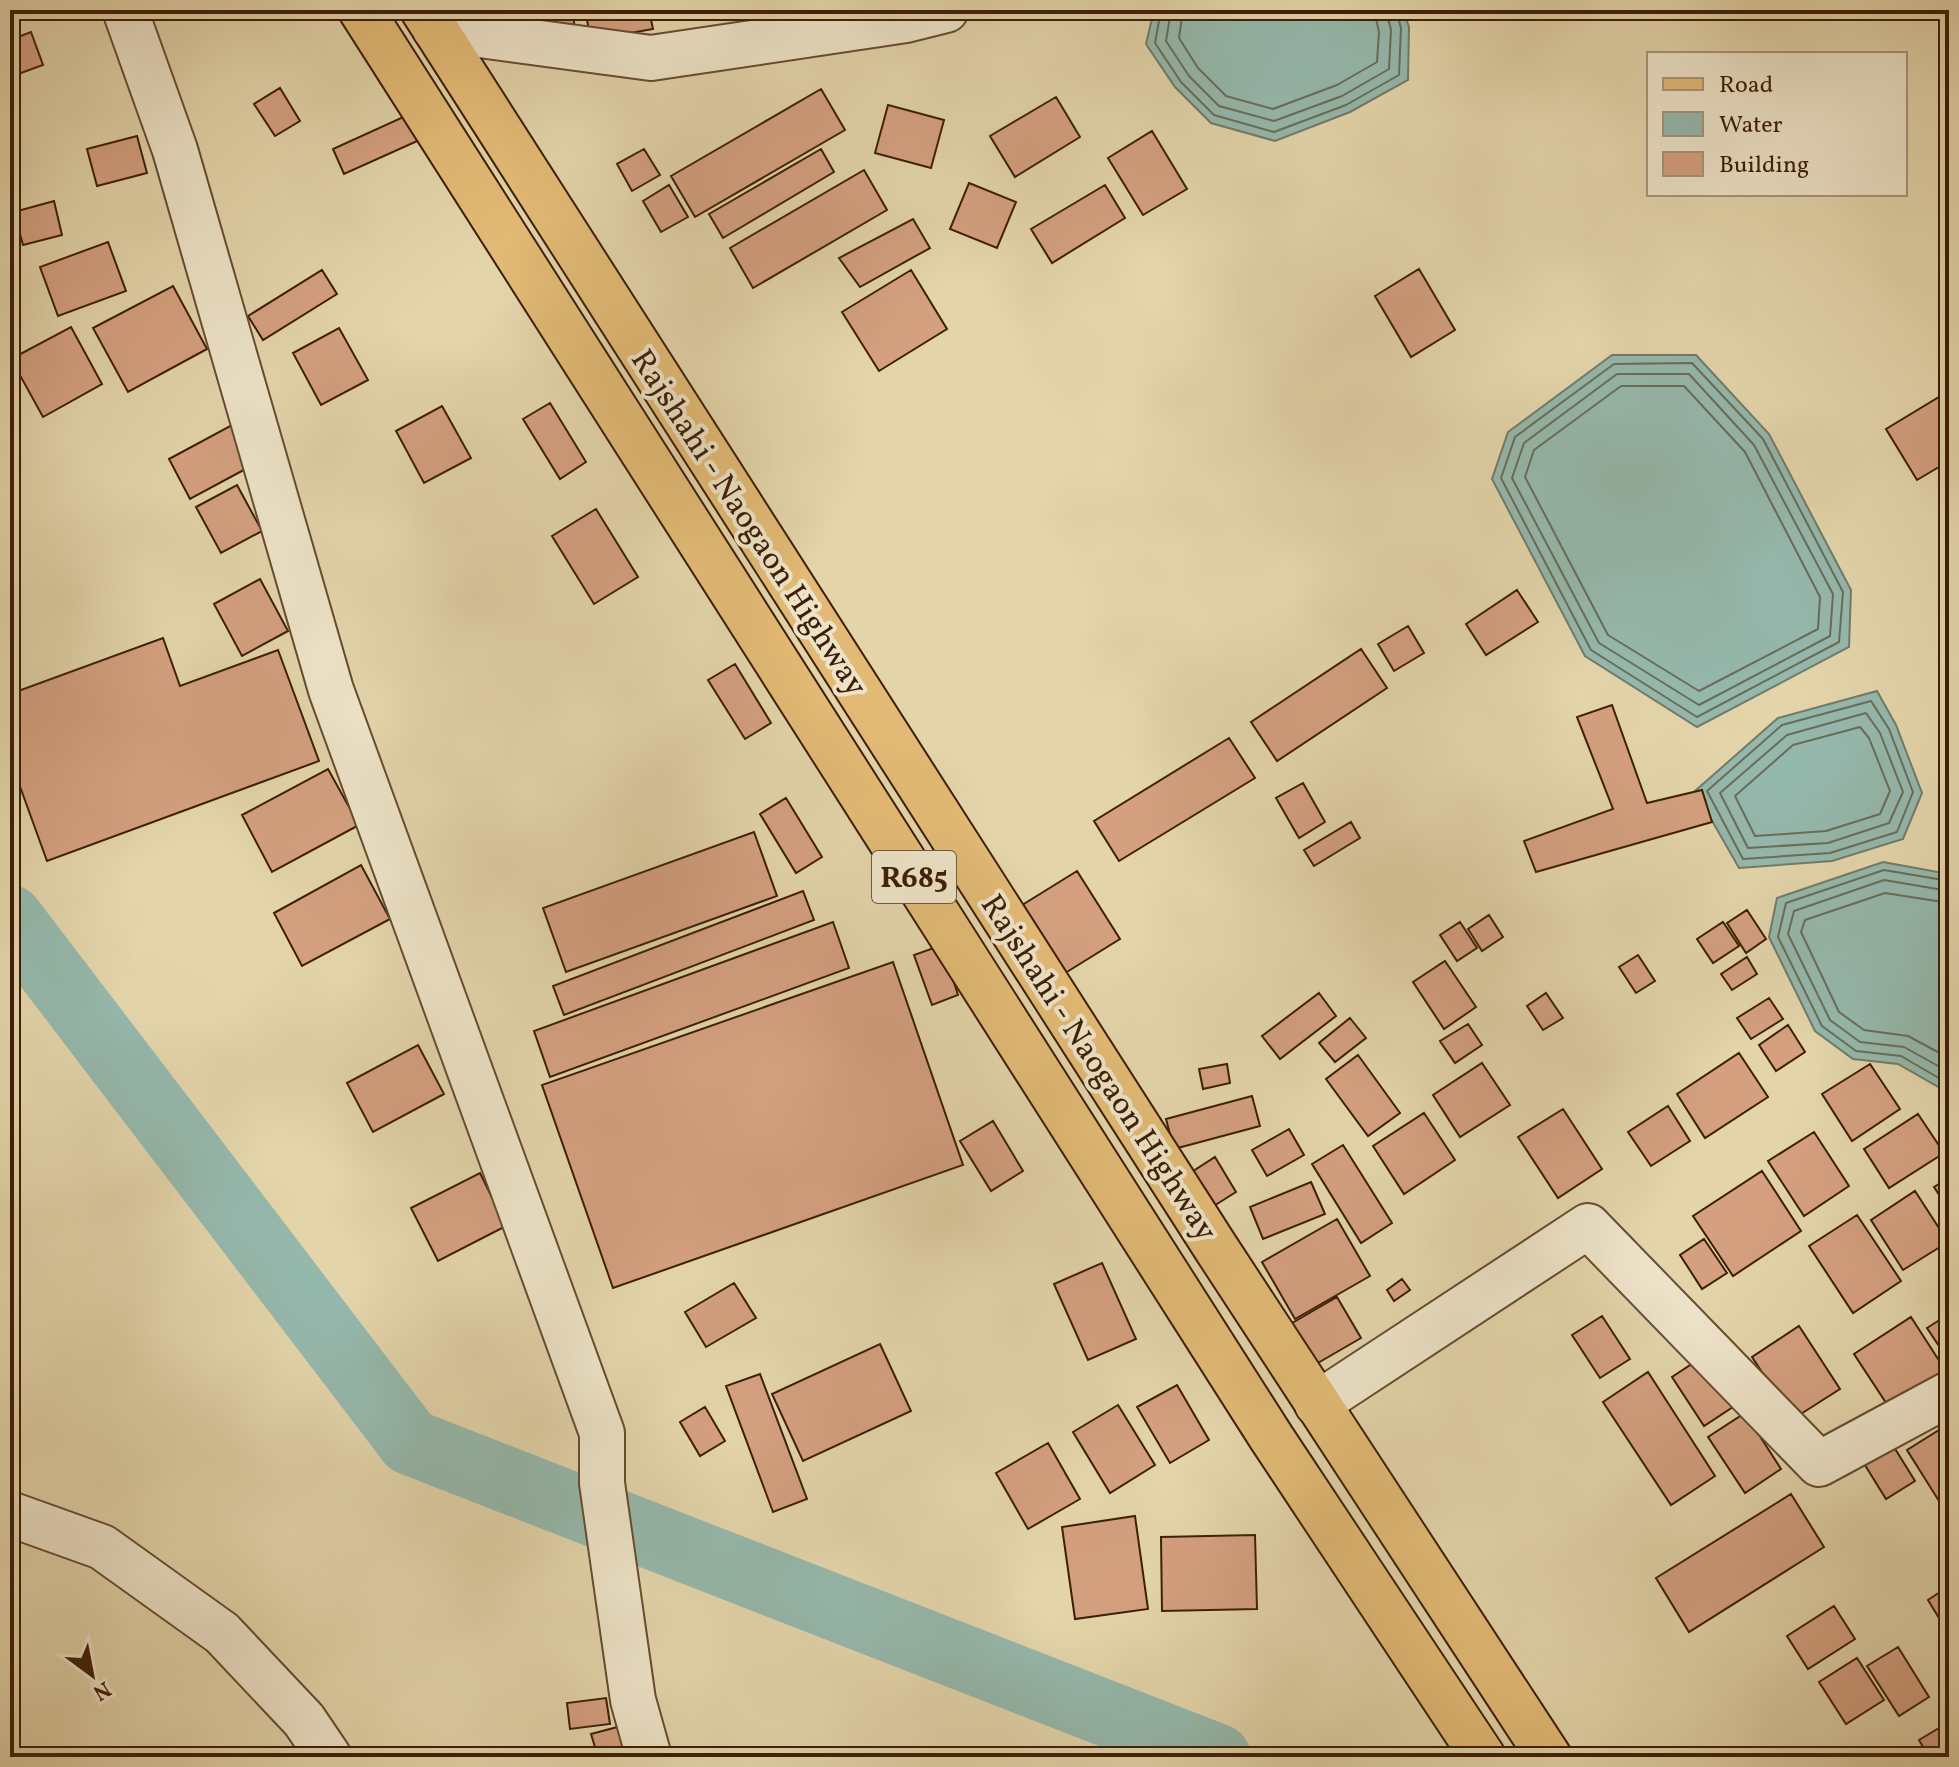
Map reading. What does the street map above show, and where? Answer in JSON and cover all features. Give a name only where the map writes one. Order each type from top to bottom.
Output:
[{"type":"main road","name":"Rajshahi - Naogaon Highway","points":[[361,10],[1271,1437],[1478,1749]]},
{"type":"main road","name":"Rajshahi - Naogaon Highway","points":[[429,20],[1317,1404],[1549,1757]]},
{"type":"main road","points":[[866,802],[911,772]]},
{"type":"street","points":[[125,10],[175,150],[331,690],[602,1433],[602,1483],[622,1627],[633,1700],[649,1757]]},
{"type":"street","points":[[429,20],[651,58],[906,20],[946,10]]},
{"type":"street","points":[[1317,1404],[1588,1226],[1819,1464],[1949,1394]]},
{"type":"street","points":[[10,1514],[102,1547],[222,1633],[304,1720],[329,1757]]},
{"type":"water","points":[[1154,10],[1403,10],[1409,27],[1408,80],[1350,112],[1275,141],[1211,123],[1175,87],[1146,44]]},
{"type":"water","points":[[1612,355],[1696,355],[1769,434],[1851,590],[1849,647],[1697,727],[1585,656],[1492,479],[1508,432]]},
{"type":"water","points":[[1877,691],[1896,725],[1922,793],[1903,839],[1832,861],[1739,868],[1695,791],[1778,718]]},
{"type":"water","points":[[1883,862],[1949,874],[1949,1093],[1898,1064],[1853,1059],[1815,1031],[1769,937],[1777,898]]},
{"type":"building","points":[[475,10],[572,10],[577,40],[485,28]]},
{"type":"building","points":[[585,10],[649,10],[653,29],[591,40]]},
{"type":"building","points":[[31,32],[43,65],[10,77],[10,40]]},
{"type":"building","points":[[280,88],[300,121],[275,136],[254,104]]},
{"type":"building","points":[[821,89],[845,130],[695,217],[671,176]]},
{"type":"building","points":[[1056,97],[1080,137],[1015,177],[990,136]]},
{"type":"building","points":[[888,105],[944,120],[931,168],[875,153]]},
{"type":"building","points":[[412,113],[424,138],[344,174],[333,149]]},
{"type":"building","points":[[1152,131],[1187,189],[1143,215],[1108,158]]},
{"type":"building","points":[[137,136],[147,173],[97,186],[87,149]]},
{"type":"building","points":[[644,149],[660,175],[632,191],[617,164]]},
{"type":"building","points":[[821,149],[834,172],[723,238],[709,214]]},
{"type":"building","points":[[864,170],[887,210],[753,288],[730,248]]},
{"type":"building","points":[[969,183],[1016,202],[997,248],[950,229]]},
{"type":"building","points":[[669,185],[688,217],[661,232],[643,201]]},
{"type":"building","points":[[1105,185],[1125,218],[1052,263],[1031,229]]},
{"type":"building","points":[[54,201],[62,235],[23,245],[14,212]]},
{"type":"building","points":[[913,219],[930,248],[860,287],[839,258]]},
{"type":"building","points":[[108,242],[126,291],[58,316],[40,267]]},
{"type":"building","points":[[1419,269],[1455,330],[1411,357],[1375,296]]},
{"type":"building","points":[[322,270],[337,294],[263,340],[248,316]]},
{"type":"building","points":[[911,270],[947,329],[879,371],[842,312]]},
{"type":"building","points":[[173,286],[207,349],[128,392],[93,328]]},
{"type":"building","points":[[71,327],[102,384],[43,417],[11,359]]},
{"type":"building","points":[[339,328],[368,380],[321,405],[293,353]]},
{"type":"building","points":[[1944,394],[1949,404],[1949,461],[1917,480],[1886,429]]},
{"type":"building","points":[[550,403],[586,462],[560,479],[523,419]]},
{"type":"building","points":[[442,406],[471,458],[424,483],[396,431]]},
{"type":"building","points":[[232,425],[253,465],[190,499],[169,459]]},
{"type":"building","points":[[237,485],[262,531],[221,553],[196,507]]},
{"type":"building","points":[[596,509],[638,577],[594,604],[552,536]]},
{"type":"building","points":[[260,579],[288,631],[242,656],[214,604]]},
{"type":"building","points":[[1517,590],[1538,622],[1486,655],[1466,624]]},
{"type":"building","points":[[1408,626],[1424,653],[1394,671],[1378,644]]},
{"type":"building","points":[[163,638],[180,686],[278,650],[319,761],[47,861],[10,759],[10,694]]},
{"type":"building","points":[[1361,649],[1387,688],[1277,761],[1251,722]]},
{"type":"building","points":[[735,664],[771,723],[745,739],[708,680]]},
{"type":"building","points":[[1612,705],[1647,803],[1702,790],[1712,822],[1536,872],[1524,841],[1613,809],[1577,717]]},
{"type":"building","points":[[1229,738],[1255,778],[1119,861],[1094,821]]},
{"type":"building","points":[[328,769],[359,825],[272,872],[242,815]]},
{"type":"building","points":[[1303,783],[1325,822],[1299,838],[1276,798]]},
{"type":"building","points":[[786,798],[822,857],[796,873],[760,814]]},
{"type":"building","points":[[1351,822],[1360,838],[1314,866],[1304,850]]},
{"type":"building","points":[[754,832],[777,896],[566,972],[543,908]]},
{"type":"building","points":[[361,865],[390,919],[302,966],[274,913]]},
{"type":"building","points":[[1077,871],[1120,939],[1062,975],[1019,907]]},
{"type":"building","points":[[803,891],[814,920],[564,1015],[553,986]]},
{"type":"building","points":[[1747,910],[1766,939],[1746,953],[1727,923]]},
{"type":"building","points":[[1489,915],[1503,937],[1482,951],[1468,929]]},
{"type":"building","points":[[833,922],[849,968],[550,1077],[534,1031]]},
{"type":"building","points":[[1460,922],[1477,948],[1457,961],[1440,935]]},
{"type":"building","points":[[1723,922],[1739,946],[1713,963],[1697,939]]},
{"type":"building","points":[[942,945],[958,995],[932,1005],[914,955]]},
{"type":"building","points":[[1638,955],[1655,981],[1636,993],[1619,967]]},
{"type":"building","points":[[1747,957],[1757,974],[1732,990],[1721,974]]},
{"type":"building","points":[[1445,961],[1476,1007],[1444,1029],[1413,982]]},
{"type":"building","points":[[893,962],[963,1165],[613,1288],[542,1085]]},
{"type":"building","points":[[1319,993],[1336,1016],[1280,1059],[1262,1036]]},
{"type":"building","points":[[1546,993],[1563,1018],[1543,1030],[1527,1006]]},
{"type":"building","points":[[1769,998],[1783,1019],[1751,1039],[1737,1018]]},
{"type":"building","points":[[1350,1018],[1366,1038],[1335,1062],[1319,1043]]},
{"type":"building","points":[[1468,1024],[1482,1045],[1455,1063],[1440,1041]]},
{"type":"building","points":[[1788,1025],[1805,1052],[1776,1071],[1759,1045]]},
{"type":"building","points":[[418,1045],[444,1094],[373,1132],[347,1083]]},
{"type":"building","points":[[1739,1053],[1768,1097],[1705,1138],[1677,1094]]},
{"type":"building","points":[[1358,1055],[1400,1113],[1368,1136],[1326,1079]]},
{"type":"building","points":[[1482,1063],[1510,1105],[1460,1137],[1433,1095]]},
{"type":"building","points":[[1227,1064],[1230,1083],[1203,1089],[1199,1069]]},
{"type":"building","points":[[1870,1064],[1900,1109],[1852,1141],[1822,1094]]},
{"type":"building","points":[[1252,1096],[1260,1126],[1174,1149],[1166,1119]]},
{"type":"building","points":[[1668,1106],[1690,1141],[1651,1166],[1628,1132]]},
{"type":"building","points":[[1563,1109],[1602,1169],[1558,1198],[1518,1137]]},
{"type":"building","points":[[1424,1113],[1455,1160],[1404,1194],[1373,1146]]},
{"type":"building","points":[[1918,1114],[1944,1153],[1889,1188],[1864,1149]]},
{"type":"building","points":[[993,1121],[1023,1171],[991,1191],[960,1141]]},
{"type":"building","points":[[1289,1129],[1304,1155],[1267,1176],[1252,1150]]},
{"type":"building","points":[[1814,1132],[1849,1186],[1804,1216],[1768,1161]]},
{"type":"building","points":[[1343,1145],[1392,1223],[1361,1243],[1312,1164]]},
{"type":"building","points":[[1215,1157],[1236,1192],[1209,1209],[1187,1175]]},
{"type":"building","points":[[1762,1171],[1801,1231],[1733,1276],[1693,1216]]},
{"type":"building","points":[[480,1173],[506,1226],[438,1261],[411,1208]]},
{"type":"building","points":[[1949,1178],[1949,1210],[1934,1187]]},
{"type":"building","points":[[1311,1182],[1325,1214],[1263,1239],[1250,1207]]},
{"type":"building","points":[[1915,1191],[1948,1242],[1903,1270],[1871,1220]]},
{"type":"building","points":[[1857,1215],[1901,1281],[1853,1313],[1809,1246]]},
{"type":"building","points":[[1337,1219],[1370,1276],[1295,1319],[1262,1262]]},
{"type":"building","points":[[1704,1239],[1727,1273],[1702,1289],[1680,1255]]},
{"type":"building","points":[[1102,1263],[1136,1339],[1088,1360],[1054,1284]]},
{"type":"building","points":[[1402,1279],[1410,1290],[1394,1301],[1387,1290]]},
{"type":"building","points":[[734,1283],[756,1318],[706,1347],[685,1312]]},
{"type":"building","points":[[1337,1297],[1361,1338],[1311,1367],[1287,1326]]},
{"type":"building","points":[[1949,1314],[1949,1361],[1927,1328]]},
{"type":"building","points":[[1602,1316],[1630,1359],[1600,1378],[1572,1335]]},
{"type":"building","points":[[1911,1317],[1947,1373],[1890,1409],[1854,1354]]},
{"type":"building","points":[[1799,1326],[1840,1389],[1793,1419],[1752,1357]]},
{"type":"building","points":[[880,1344],[911,1411],[803,1461],[772,1394]]},
{"type":"building","points":[[1707,1354],[1739,1403],[1704,1426],[1672,1377]]},
{"type":"building","points":[[1648,1372],[1715,1476],[1671,1505],[1603,1402]]},
{"type":"building","points":[[760,1374],[807,1499],[773,1512],[726,1386]]},
{"type":"building","points":[[1177,1385],[1209,1440],[1170,1463],[1137,1407]]},
{"type":"building","points":[[1118,1405],[1155,1465],[1110,1493],[1073,1432]]},
{"type":"building","points":[[705,1407],[725,1441],[700,1456],[680,1422]]},
{"type":"building","points":[[1745,1413],[1781,1469],[1745,1493],[1708,1437]]},
{"type":"building","points":[[1947,1425],[1949,1506],[1944,1509],[1907,1450]]},
{"type":"building","points":[[1889,1439],[1915,1481],[1886,1499],[1860,1457]]},
{"type":"building","points":[[1048,1443],[1080,1499],[1028,1529],[996,1473]]},
{"type":"building","points":[[1791,1494],[1824,1547],[1689,1632],[1656,1578]]},
{"type":"building","points":[[1135,1516],[1148,1609],[1075,1619],[1062,1527]]},
{"type":"building","points":[[1255,1535],[1257,1609],[1162,1611],[1161,1537]]},
{"type":"building","points":[[1949,1586],[1949,1626],[1945,1628],[1928,1600]]},
{"type":"building","points":[[1834,1606],[1855,1639],[1808,1669],[1787,1636]]},
{"type":"building","points":[[1898,1647],[1929,1697],[1899,1716],[1867,1666]]},
{"type":"building","points":[[1857,1658],[1884,1700],[1846,1724],[1819,1682]]},
{"type":"building","points":[[606,1698],[610,1724],[570,1729],[567,1703]]},
{"type":"building","points":[[1949,1722],[1949,1757],[1929,1757],[1919,1740]]},
{"type":"building","points":[[625,1725],[633,1752],[598,1757],[591,1734]]},
{"type":"waterway","points":[[10,918],[410,1442],[1218,1757]]}]
